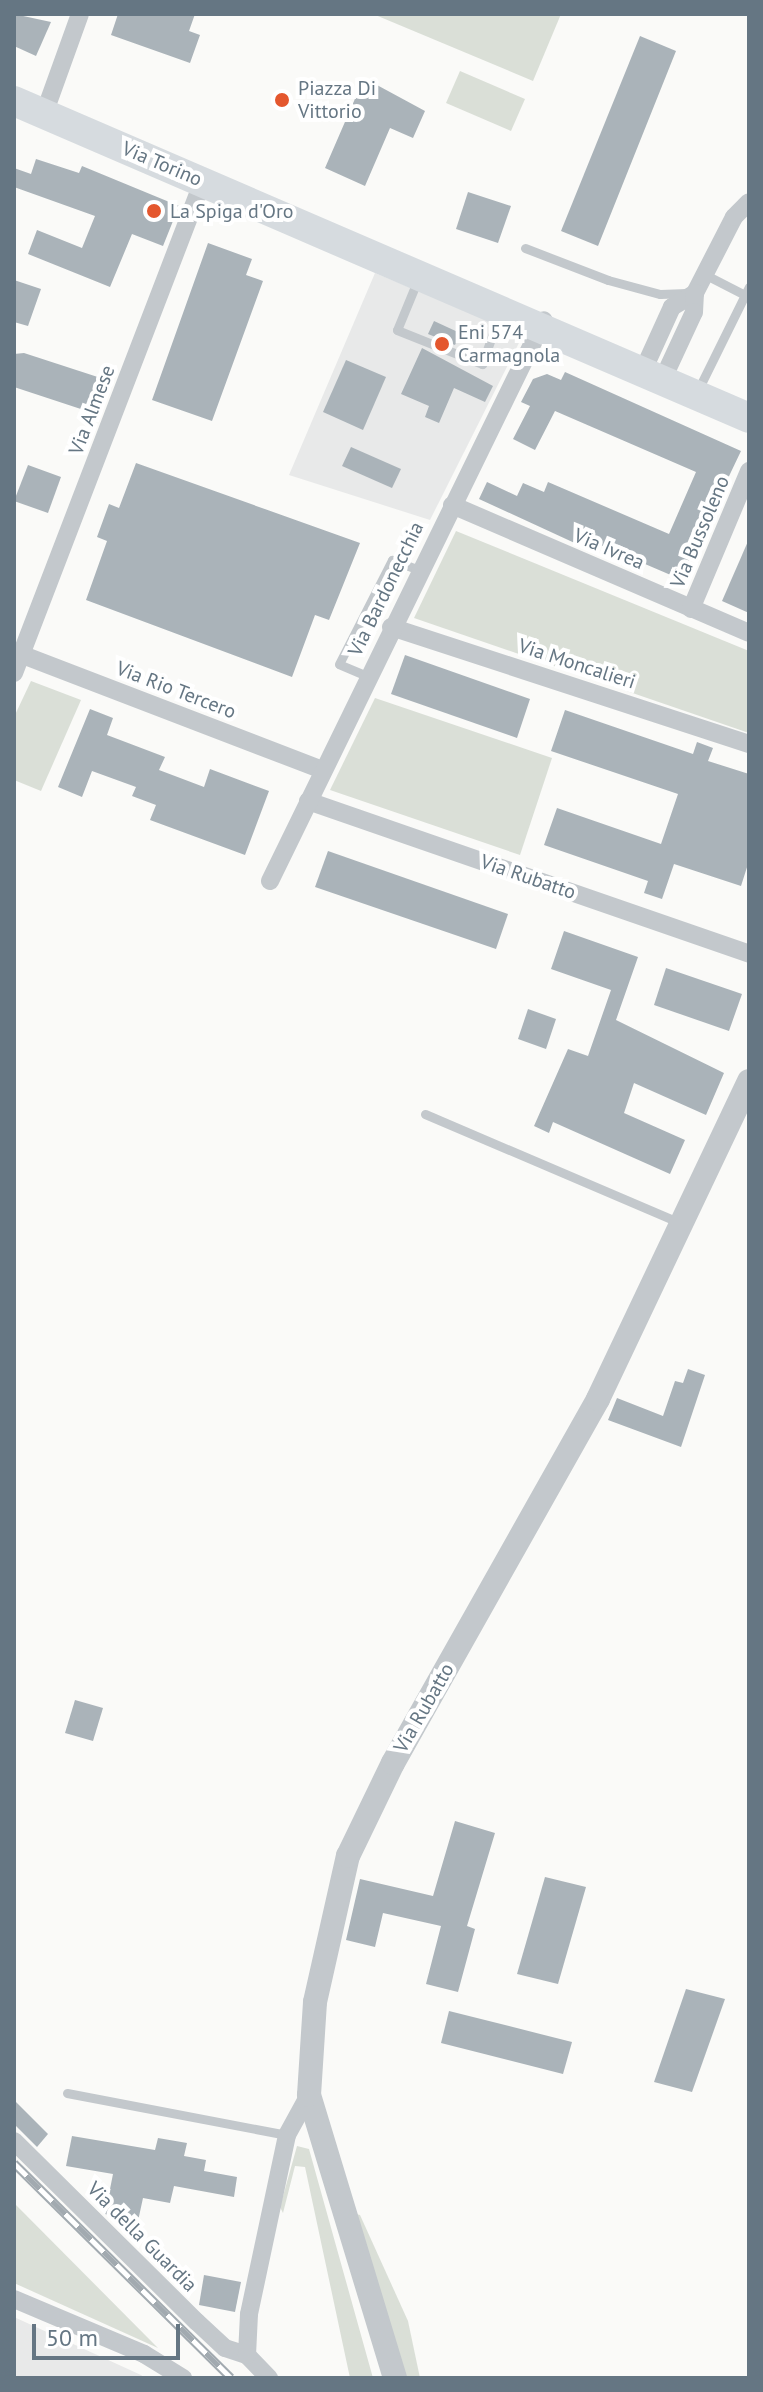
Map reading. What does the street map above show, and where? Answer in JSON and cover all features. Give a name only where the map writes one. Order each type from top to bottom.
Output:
[{"type":"main road","name":"Via Torino","points":[[14,101],[699,390]]},
{"type":"main road","points":[[699,390],[749,404]]},
{"type":"main road","points":[[699,390],[749,418]]},
{"type":"street","points":[[44,114],[80,14]]},
{"type":"street","name":"Via Almese","points":[[14,673],[18,653],[203,181]]},
{"type":"street","points":[[655,371],[694,312],[695,293],[734,217],[749,202]]},
{"type":"street","name":"Via Bardonecchia","points":[[270,881],[367,676],[542,324]]},
{"type":"street","name":"Via Bussoleno","points":[[691,609],[749,471]]},
{"type":"street","name":"Via Ivrea","points":[[452,505],[749,633]]},
{"type":"street","name":"Via Moncalieri","points":[[391,627],[749,744]]},
{"type":"street","name":"Via Rio Tercero","points":[[18,653],[322,770]]},
{"type":"street","name":"Via Rubatto","points":[[308,801],[749,954]]},
{"type":"street","name":"Via Rubatto","points":[[395,2378],[309,2095],[315,2002],[360,1826],[598,1399],[749,1081]]},
{"type":"street","points":[[247,2355],[287,2135],[309,2095]]},
{"type":"street","name":"Via della Guardia","points":[[14,2141],[197,2322],[225,2348],[247,2355],[269,2378]]},
{"type":"street","points":[[14,2299],[144,2354],[183,2378]]},
{"type":"lane","points":[[525,248],[660,294],[695,293]]},
{"type":"lane","points":[[413,270],[397,330],[482,364],[502,308]]},
{"type":"lane","points":[[699,390],[747,291],[704,274]]},
{"type":"lane","points":[[367,676],[339,664],[392,560],[420,570]]},
{"type":"lane","points":[[425,1114],[681,1223]]},
{"type":"lane","points":[[67,2093],[287,2135]]},
{"type":"shaded area","points":[[373,14],[561,14],[533,81]]},
{"type":"shaded area","points":[[460,71],[525,99],[511,131],[446,103]]},
{"type":"shaded area","points":[[375,273],[523,335],[430,520],[289,475]]},
{"type":"shaded area","points":[[456,531],[749,651],[749,733],[414,618]]},
{"type":"shaded area","points":[[31,681],[81,700],[41,791],[14,780],[14,717]]},
{"type":"shaded area","points":[[375,698],[552,758],[520,855],[330,790]]},
{"type":"shaded area","points":[[297,2146],[309,2149],[373,2378],[350,2378],[305,2167],[295,2166],[283,2213],[280,2207]]},
{"type":"shaded area","points":[[14,2203],[158,2348],[14,2283]]},
{"type":"shaded area","points":[[352,2213],[360,2215],[408,2321],[420,2378],[401,2378]]},
{"type":"shaded area","points":[[14,2317],[141,2375],[145,2378],[14,2378]]},
{"type":"building","points":[[14,14],[51,22],[36,56],[14,46]]},
{"type":"building","points":[[118,14],[195,14],[189,31],[200,35],[190,63],[111,35]]},
{"type":"building","points":[[640,36],[676,51],[598,246],[561,231]]},
{"type":"building","points":[[364,78],[425,111],[413,138],[390,128],[365,186],[325,168]]},
{"type":"building","points":[[36,159],[79,173],[82,166],[179,206],[163,246],[132,234],[110,287],[28,254],[37,230],[82,248],[95,216],[14,187],[14,168],[31,174]]},
{"type":"building","points":[[468,192],[511,206],[498,243],[456,229]]},
{"type":"building","points":[[208,243],[252,259],[246,275],[263,281],[212,421],[152,400]]},
{"type":"building","points":[[14,280],[41,289],[28,326],[14,322]]},
{"type":"building","points":[[434,321],[460,333],[455,345],[428,334]]},
{"type":"building","points":[[422,348],[493,386],[485,402],[454,388],[439,423],[425,417],[429,406],[401,394]]},
{"type":"building","points":[[24,353],[110,381],[99,415],[14,387],[14,354]]},
{"type":"building","points":[[346,360],[386,377],[363,430],[323,412]]},
{"type":"building","points":[[565,372],[741,451],[680,579],[582,537],[579,545],[479,499],[487,482],[517,496],[523,483],[544,492],[548,482],[669,534],[696,472],[555,411],[535,450],[513,439],[530,406],[521,402],[533,379],[547,374],[561,380]]},
{"type":"building","points":[[351,447],[401,469],[392,488],[342,466]]},
{"type":"building","points":[[136,463],[360,543],[329,620],[315,615],[292,677],[86,600],[107,541],[97,537],[109,504],[119,508]]},
{"type":"building","points":[[28,465],[61,477],[48,513],[14,501]]},
{"type":"building","points":[[749,539],[749,613],[722,601]]},
{"type":"building","points":[[405,655],[530,699],[517,738],[391,694]]},
{"type":"building","points":[[90,709],[113,718],[107,735],[165,757],[159,770],[204,787],[210,769],[269,791],[245,855],[150,820],[156,805],[132,796],[136,787],[92,771],[82,797],[58,787]]},
{"type":"building","points":[[565,710],[693,754],[697,742],[713,748],[708,761],[749,774],[749,861],[741,886],[674,864],[662,899],[644,893],[648,881],[544,845],[557,808],[661,844],[678,794],[551,751]]},
{"type":"building","points":[[328,851],[508,914],[496,949],[315,887]]},
{"type":"building","points":[[564,931],[638,957],[616,1020],[724,1073],[706,1115],[634,1083],[624,1113],[685,1140],[670,1174],[553,1122],[549,1133],[534,1126],[568,1049],[588,1056],[611,990],[551,969]]},
{"type":"building","points":[[666,968],[742,994],[729,1031],[654,1005]]},
{"type":"building","points":[[528,1009],[556,1019],[546,1049],[518,1039]]},
{"type":"building","points":[[688,1369],[705,1375],[681,1447],[608,1420],[617,1398],[663,1416],[675,1381],[683,1383]]},
{"type":"building","points":[[75,1700],[103,1708],[93,1741],[65,1733]]},
{"type":"building","points":[[455,1821],[495,1833],[467,1926],[475,1929],[458,1992],[426,1984],[441,1926],[383,1913],[375,1947],[346,1940],[360,1879],[433,1896]]},
{"type":"building","points":[[545,1877],[586,1887],[558,1984],[517,1974]]},
{"type":"building","points":[[686,1989],[725,1999],[692,2092],[654,2082]]},
{"type":"building","points":[[449,2011],[572,2042],[563,2074],[441,2043]]},
{"type":"building","points":[[14,2100],[48,2134],[37,2147],[14,2124]]},
{"type":"building","points":[[72,2136],[155,2150],[158,2138],[187,2143],[184,2156],[206,2160],[204,2171],[237,2177],[234,2197],[174,2186],[170,2203],[143,2198],[138,2221],[105,2214],[113,2174],[66,2166]]},
{"type":"building","points":[[204,2275],[241,2282],[235,2312],[199,2305]]},
{"type":"railway","points":[[14,2163],[231,2378]]},
{"type":"place","name":"Piazza Di Vittorio","points":[[282,100]]},
{"type":"place","name":"La Spiga d'Oro","points":[[154,211]]},
{"type":"place","name":"Eni 574 Carmagnola","points":[[442,344]]}]
